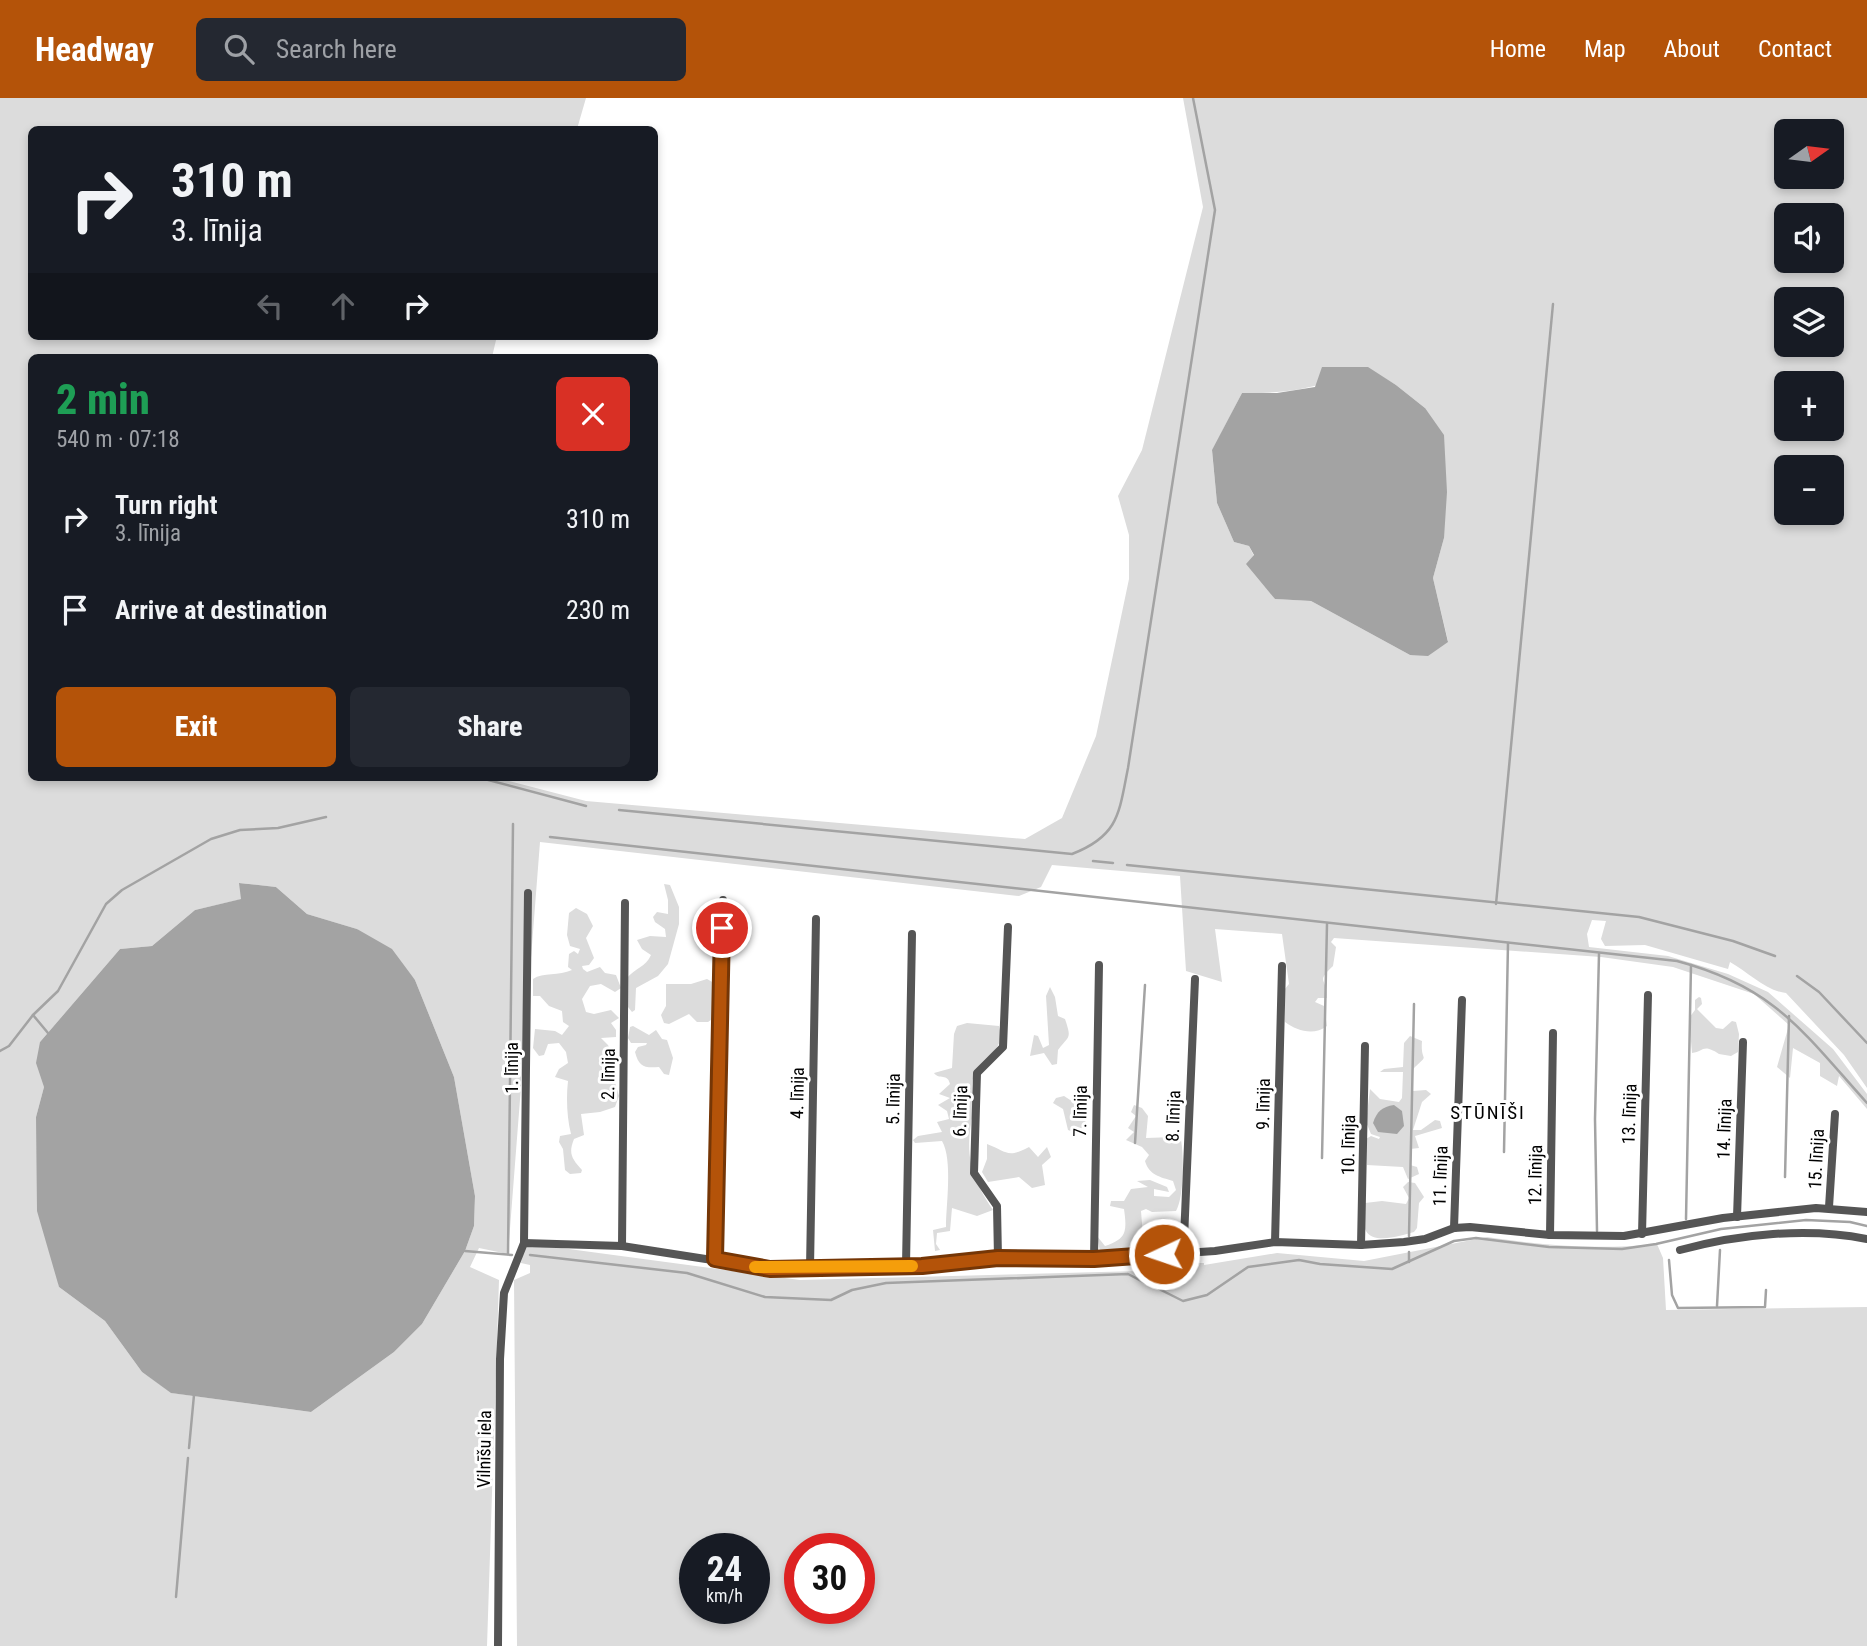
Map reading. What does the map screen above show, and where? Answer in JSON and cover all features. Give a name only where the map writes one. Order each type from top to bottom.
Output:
[{"type":"street","name":"1. līnija","points":[[524,1243],[528,893]]},
{"type":"street","points":[[715,1259],[723,900]]},
{"type":"street","name":"2. līnija","points":[[622,1246],[625,902]]},
{"type":"street","name":"4. līnija","points":[[810,1268],[816,919]]},
{"type":"street","name":"6. līnija","points":[[998,1258],[997,1206],[974,1173],[977,1073],[1003,1047],[1009,928]]},
{"type":"street","name":"5. līnija","points":[[906,1265],[912,934]]},
{"type":"street","name":"7. līnija","points":[[1094,1259],[1099,965]]},
{"type":"street","name":"9. līnija","points":[[1275,1242],[1282,966]]},
{"type":"street","name":"8. līnija","points":[[1187,1253],[1184,1239],[1195,979]]},
{"type":"street","name":"13. līnija","points":[[1642,1234],[1648,995]]},
{"type":"street","name":"11. līnija","points":[[1454,1228],[1462,1000]]},
{"type":"street","name":"12. līnija","points":[[1550,1235],[1553,1032]]},
{"type":"street","name":"14. līnija","points":[[1737,1217],[1742,1042]]},
{"type":"street","name":"10. līnija","points":[[1361,1245],[1366,1046]]},
{"type":"street","name":"15. līnija","points":[[1829,1207],[1835,1114]]},
{"type":"street","points":[[524,1243],[622,1246],[770,1269],[906,1265],[998,1258],[1094,1259],[1187,1253],[1275,1242],[1361,1245],[1425,1238],[1454,1228],[1470,1227],[1602,1237],[1642,1234],[1737,1217],[1829,1207],[1867,1212]]},
{"type":"street","points":[[1680,1250],[1802,1232],[1835,1233],[1867,1239]]},
{"type":"street","name":"Vilnīšu iela","points":[[498,1646],[504,1293],[524,1243]]},
{"type":"shaded area","points":[[0,98],[586,98],[578,126],[28,126],[28,340],[496,340],[493,354],[28,354],[28,781],[509,781],[586,801],[1025,839],[1062,818],[1096,736],[1129,579],[1129,535],[1118,496],[1142,450],[1203,207],[1183,98],[1867,98],[1867,1088],[1844,1055],[1786,993],[1764,985],[1730,962],[1728,969],[1645,945],[1605,946],[1601,939],[1606,921],[1592,920],[1587,934],[1589,947],[1668,956],[1728,974],[1768,992],[1833,1049],[1867,1094],[1867,1109],[1839,1076],[1837,1086],[1820,1076],[1820,1063],[1793,1048],[1790,1078],[1777,1067],[1789,1025],[1754,994],[1673,967],[1601,957],[1334,938],[1331,942],[1336,947],[1333,966],[1323,978],[1327,998],[1318,998],[1315,1002],[1324,1006],[1327,1026],[1317,1031],[1306,1031],[1285,1022],[1284,990],[1289,984],[1282,934],[1215,929],[1222,982],[1186,971],[1180,876],[1052,865],[1041,887],[1019,896],[540,842],[508,1254],[479,1248],[470,1267],[499,1280],[487,1646],[0,1646]],"holes":[[[1368,368],[1396,385],[1425,408],[1444,538],[1433,578],[1448,641],[1410,655],[1311,601],[1275,599],[1249,546],[1234,542],[1217,503],[1212,451],[1242,393],[1307,388]],[[240,883],[276,887],[307,914],[357,929],[415,980],[454,1077],[475,1196],[474,1226],[465,1251],[422,1324],[394,1352],[311,1412],[172,1393],[142,1372],[105,1321],[59,1287],[36,1117],[44,1087],[40,1042],[120,949],[152,946],[195,910],[242,899]]]},
{"type":"shaded area","points":[[1322,367],[1368,367],[1425,408],[1444,435],[1447,492],[1444,538],[1433,578],[1448,642],[1428,656],[1410,655],[1311,601],[1275,599],[1246,564],[1254,555],[1249,546],[1234,542],[1217,503],[1212,450],[1242,393],[1277,393],[1315,387]]},
{"type":"shaded area","points":[[239,883],[276,887],[307,914],[357,929],[392,949],[415,980],[454,1077],[475,1196],[474,1226],[465,1251],[422,1324],[394,1352],[311,1412],[171,1393],[142,1372],[105,1321],[59,1287],[37,1211],[36,1117],[44,1087],[36,1063],[40,1042],[120,949],[152,946],[195,910],[241,899]]},
{"type":"shaded area","points":[[664,884],[670,885],[679,907],[679,924],[668,964],[658,976],[636,988],[635,1010],[632,1012],[628,1007],[627,978],[651,955],[642,949],[637,940],[650,936],[666,937],[665,929],[655,922],[653,917],[657,912],[668,914]]},
{"type":"shaded area","points":[[576,908],[587,914],[593,926],[586,938],[594,958],[589,965],[582,966],[583,969],[587,972],[600,967],[605,973],[616,975],[621,988],[615,992],[601,984],[590,986],[582,999],[586,1012],[594,1014],[611,1010],[619,1018],[611,1023],[616,1030],[616,1037],[601,1038],[615,1059],[612,1072],[619,1096],[615,1107],[581,1114],[584,1135],[574,1139],[571,1152],[582,1170],[581,1173],[570,1174],[565,1170],[563,1149],[559,1142],[560,1136],[571,1134],[567,1108],[568,1081],[555,1077],[559,1069],[568,1063],[566,1052],[559,1043],[548,1044],[544,1055],[539,1056],[533,1048],[535,1029],[555,1031],[562,1035],[569,1026],[563,1022],[562,1011],[549,1006],[540,996],[533,996],[533,979],[572,970],[568,967],[569,954],[574,951],[578,954],[580,949],[570,946],[567,935],[569,913]]},
{"type":"shaded area","points":[[707,979],[714,983],[715,1017],[708,1022],[697,1022],[689,1014],[669,1024],[664,1023],[661,1015],[666,1006],[666,984],[691,984]]},
{"type":"shaded area","points":[[1050,987],[1055,997],[1058,1016],[1065,1019],[1069,1034],[1058,1050],[1057,1064],[1052,1065],[1044,1053],[1030,1056],[1034,1035],[1038,1036],[1043,1048],[1049,1045],[1046,996]]},
{"type":"shaded area","points":[[1699,997],[1702,1004],[1697,1009],[1716,1028],[1723,1029],[1732,1021],[1736,1022],[1739,1034],[1738,1052],[1731,1056],[1706,1049],[1692,1053],[1689,1018],[1695,1010],[1695,1000]]},
{"type":"shaded area","points":[[967,1023],[999,1026],[1000,1041],[997,1047],[980,1065],[974,1076],[974,1110],[969,1137],[970,1160],[976,1180],[993,1210],[977,1216],[952,1208],[950,1231],[937,1233],[936,1244],[940,1250],[935,1251],[933,1230],[946,1227],[947,1159],[942,1141],[915,1143],[913,1140],[918,1136],[942,1132],[937,1122],[949,1119],[947,1111],[938,1105],[950,1098],[939,1094],[950,1084],[945,1078],[934,1073],[952,1068],[954,1034],[957,1026]]},
{"type":"shaded area","points":[[630,1027],[649,1035],[656,1030],[662,1039],[667,1040],[673,1058],[669,1075],[664,1074],[659,1067],[640,1064],[635,1052],[638,1047],[647,1043],[631,1043],[628,1038]]},
{"type":"shaded area","points":[[1410,1036],[1422,1041],[1424,1057],[1412,1070],[1413,1091],[1426,1090],[1431,1094],[1422,1102],[1413,1130],[1421,1130],[1435,1120],[1440,1121],[1442,1128],[1415,1136],[1419,1148],[1410,1149],[1410,1165],[1417,1167],[1419,1174],[1408,1179],[1403,1167],[1367,1165],[1366,1139],[1371,1136],[1380,1137],[1371,1134],[1366,1122],[1370,1089],[1380,1099],[1399,1102],[1402,1098],[1403,1072],[1380,1072],[1403,1067],[1404,1043]]},
{"type":"shaded area","points":[[1064,1096],[1084,1109],[1087,1119],[1078,1134],[1068,1130],[1063,1109],[1053,1103],[1056,1098]]},
{"type":"shaded area","points":[[1134,1105],[1142,1108],[1148,1116],[1146,1138],[1175,1137],[1181,1140],[1181,1197],[1176,1211],[1141,1211],[1143,1236],[1161,1240],[1163,1249],[1104,1254],[1100,1252],[1097,1236],[1105,1246],[1118,1240],[1125,1229],[1124,1209],[1110,1206],[1111,1201],[1124,1201],[1131,1189],[1148,1187],[1137,1181],[1150,1180],[1167,1187],[1169,1192],[1154,1189],[1154,1196],[1169,1197],[1176,1190],[1173,1181],[1156,1175],[1149,1169],[1145,1161],[1149,1155],[1142,1147],[1126,1140],[1134,1132],[1128,1128],[1136,1116],[1131,1112]]},
{"type":"shaded area","points":[[1394,1105],[1402,1111],[1404,1126],[1397,1134],[1378,1132],[1373,1123],[1376,1115],[1383,1108]]},
{"type":"shaded area","points":[[987,1144],[1011,1153],[1029,1147],[1038,1157],[1047,1147],[1051,1157],[1042,1165],[1045,1185],[1032,1188],[1019,1177],[988,1182],[982,1172],[987,1159]]},
{"type":"shaded area","points":[[1408,1182],[1415,1183],[1424,1197],[1419,1203],[1417,1228],[1414,1232],[1389,1238],[1370,1235],[1364,1225],[1365,1203],[1382,1201],[1406,1204],[1409,1198],[1403,1187]]},
{"type":"shaded area","points":[[1487,1237],[1572,1246],[1657,1244],[1663,1258],[1666,1310],[1867,1307],[1867,1646],[517,1646],[514,1280],[530,1273],[530,1265],[521,1263],[524,1243],[800,1280],[1177,1270],[1184,1269],[1184,1263],[1204,1265],[1277,1253],[1364,1261]]},
{"type":"waterway","points":[[619,810],[1072,854],[1088,847],[1108,831],[1119,810],[1128,768],[1215,210],[1193,98]]},
{"type":"waterway","points":[[1496,904],[1553,304]]},
{"type":"waterway","points":[[492,781],[586,806]]},
{"type":"waterway","points":[[33,1015],[58,991],[106,904],[122,890],[211,839],[240,830],[278,828],[326,817]]},
{"type":"waterway","points":[[508,1254],[513,824]]},
{"type":"waterway","points":[[550,837],[1677,961],[1739,984],[1785,1015],[1867,1103]]},
{"type":"waterway","points":[[1093,861],[1113,863]]},
{"type":"waterway","points":[[1127,865],[1639,917],[1733,941],[1775,956]]},
{"type":"waterway","points":[[1322,1158],[1327,924]]},
{"type":"waterway","points":[[1504,1152],[1508,943]]},
{"type":"waterway","points":[[1597,1231],[1595,1119],[1599,954]]},
{"type":"waterway","points":[[1686,1219],[1691,965]]},
{"type":"waterway","points":[[1797,976],[1819,992],[1867,1043]]},
{"type":"waterway","points":[[1135,1143],[1145,985]]},
{"type":"waterway","points":[[1409,1236],[1414,1004]]},
{"type":"waterway","points":[[0,1051],[9,1046],[33,1015],[48,1033]]},
{"type":"waterway","points":[[1785,1177],[1789,1016]]},
{"type":"waterway","points":[[1159,1289],[1183,1301],[1207,1295],[1248,1267],[1299,1260],[1392,1269],[1454,1241],[1476,1238],[1549,1247],[1622,1249],[1721,1229],[1806,1220],[1850,1222],[1867,1226]]},
{"type":"waterway","points":[[1717,1306],[1720,1250]]},
{"type":"waterway","points":[[465,1251],[512,1255]]},
{"type":"waterway","points":[[1409,1252],[1409,1262]]},
{"type":"waterway","points":[[530,1255],[687,1273],[765,1297],[831,1300],[852,1290],[886,1283],[1128,1274],[1149,1285]]},
{"type":"waterway","points":[[1669,1260],[1672,1295],[1678,1308],[1765,1307],[1766,1290]]},
{"type":"waterway","points":[[189,1448],[194,1395]]},
{"type":"waterway","points":[[176,1597],[188,1458]]},
{"type":"slow traffic","points":[[755,1267],[912,1266]]},
{"type":"district","name":"STŪNĪŠI","points":[[1488,1112]]},
{"type":"route","points":[[722,928],[715,1259],[770,1269],[922,1266],[998,1258],[1094,1259],[1164,1254]]}]
